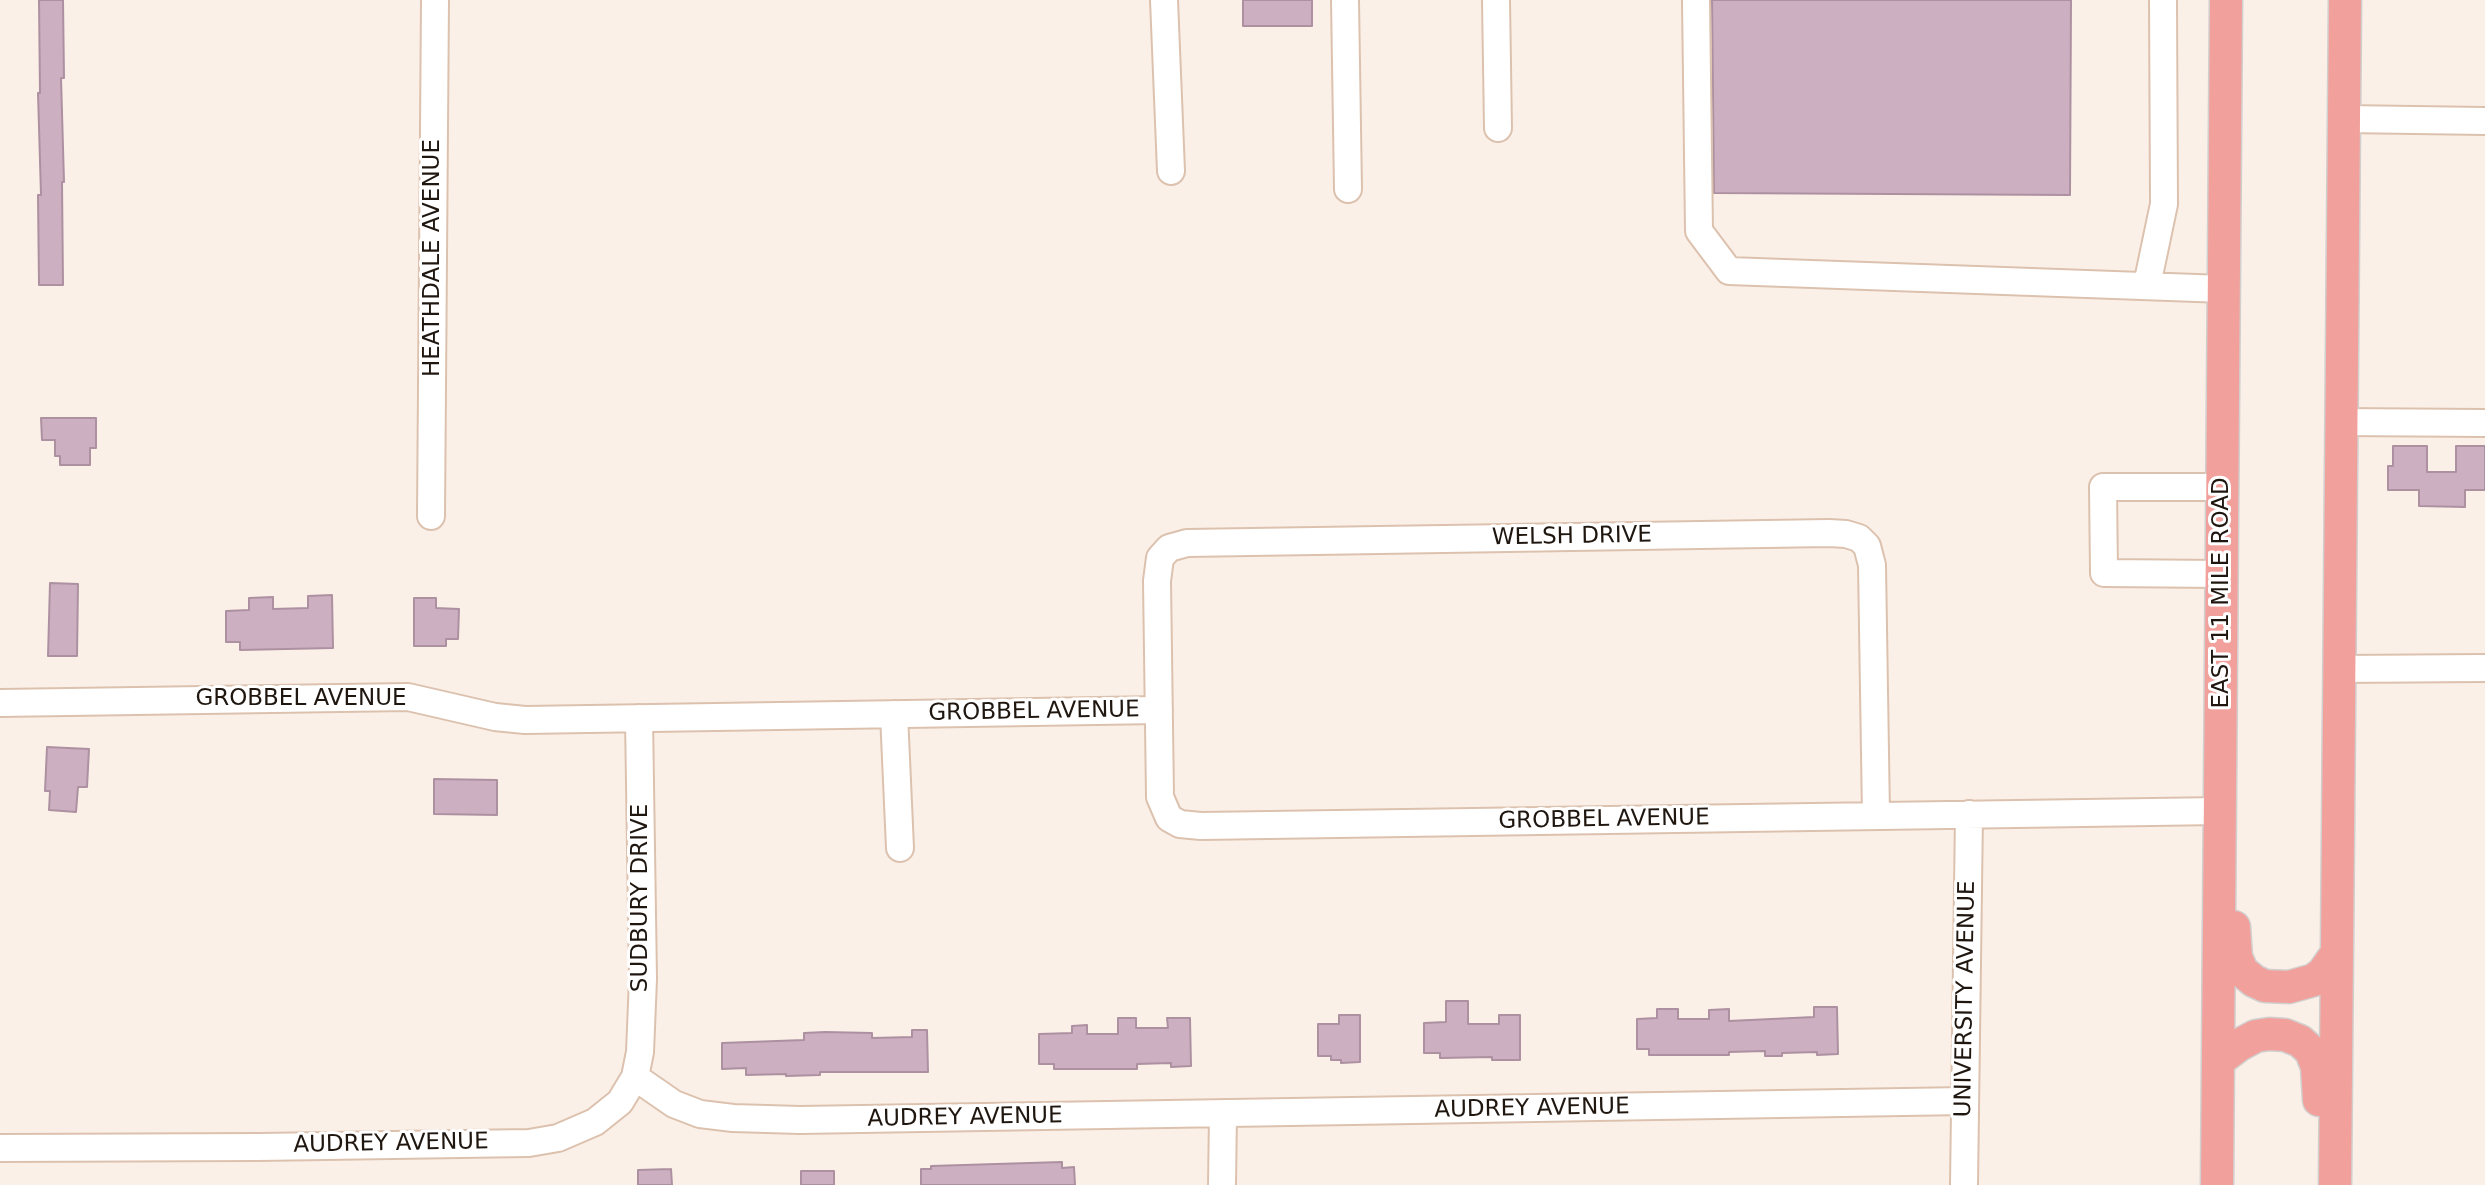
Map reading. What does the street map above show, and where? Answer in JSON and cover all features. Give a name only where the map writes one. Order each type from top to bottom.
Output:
[{"type":"main road","name":"EAST 11 MILE ROAD","points":[[2217,1185],[2226,0]]},
{"type":"main road","points":[[2335,1185],[2345,0]]},
{"type":"main road","points":[[2221,739],[2235,810],[2234,934],[2236,957],[2242,971],[2265,986],[2290,988],[2314,980],[2323,973],[2337,953]]},
{"type":"main road","points":[[2218,1061],[2256,1036],[2269,1034],[2285,1035],[2300,1041],[2311,1051],[2317,1067],[2319,1091],[2319,1185]]},
{"type":"street","name":"HEATHDALE AVENUE","points":[[432,516],[435,0]]},
{"type":"street","points":[[1164,0],[1171,171]]},
{"type":"street","points":[[1345,0],[1348,189]]},
{"type":"street","points":[[1496,0],[1498,128]]},
{"type":"street","points":[[1696,0],[1699,231],[1729,271],[2224,289]]},
{"type":"street","points":[[2147,285],[2164,204],[2163,0]]},
{"type":"street","points":[[2344,119],[2485,121]]},
{"type":"street","points":[[2340,422],[2485,423]]},
{"type":"street","points":[[2222,487],[2103,487],[2104,573],[2222,574]]},
{"type":"street","name":"WELSH DRIVE","points":[[1159,710],[1157,568],[1164,552],[1175,545],[1846,534],[1863,541],[1871,556],[1872,565],[1875,815]]},
{"type":"street","points":[[2339,669],[2485,668]]},
{"type":"street","name":"GROBBEL AVENUE","points":[[0,703],[382,696],[418,699],[510,720],[1159,710],[1162,803],[1169,818],[1187,826],[2220,811]]},
{"type":"street","points":[[894,714],[900,848]]},
{"type":"street","name":"SUDBURY DRIVE","points":[[635,1077],[640,1052],[643,979],[639,718]]},
{"type":"street","name":"UNIVERSITY AVENUE","points":[[1965,1185],[1969,814]]},
{"type":"street","name":"AUDREY AVENUE","points":[[0,1148],[528,1143],[558,1138],[595,1122],[620,1102],[635,1077],[674,1104],[700,1114],[800,1120],[1965,1101]]},
{"type":"street","points":[[1222,1185],[1223,1114]]},
{"type":"building","points":[[39,0],[63,0],[63,285],[39,285]]},
{"type":"building","points":[[1243,0],[1312,0],[1312,26],[1243,26]]},
{"type":"building","points":[[1712,0],[2071,0],[2070,195],[1714,193]]},
{"type":"building","points":[[41,418],[96,418],[96,448],[90,448],[90,465],[60,465],[60,456],[55,456],[55,440],[42,440]]},
{"type":"building","points":[[2393,446],[2427,446],[2427,472],[2456,472],[2456,446],[2485,446],[2485,490],[2465,490],[2465,507],[2419,506],[2419,490],[2388,490],[2388,466],[2393,466]]},
{"type":"building","points":[[50,583],[78,584],[77,656],[48,656]]},
{"type":"building","points":[[332,595],[333,648],[240,650],[240,642],[226,642],[226,611],[249,610],[249,598],[273,597],[273,609],[308,608],[308,596]]},
{"type":"building","points":[[414,598],[436,598],[436,608],[459,609],[458,639],[446,639],[446,646],[414,646]]},
{"type":"building","points":[[47,747],[89,749],[87,787],[78,787],[76,812],[49,810],[50,791],[45,791]]},
{"type":"building","points":[[434,779],[497,780],[497,815],[434,814]]},
{"type":"building","points":[[1446,1001],[1468,1001],[1468,1024],[1499,1024],[1499,1015],[1520,1015],[1520,1060],[1492,1060],[1492,1057],[1440,1058],[1440,1053],[1424,1053],[1424,1023],[1446,1022]]},
{"type":"building","points":[[1814,1007],[1837,1007],[1838,1054],[1817,1055],[1817,1052],[1765,1056],[1765,1051],[1729,1052],[1729,1055],[1649,1055],[1649,1049],[1637,1049],[1637,1019],[1657,1018],[1657,1009],[1678,1009],[1678,1019],[1709,1019],[1709,1010],[1729,1009],[1729,1021],[1814,1017]]},
{"type":"building","points":[[1339,1015],[1360,1015],[1360,1062],[1341,1063],[1341,1060],[1331,1060],[1331,1056],[1318,1056],[1318,1024],[1339,1024]]},
{"type":"building","points":[[1118,1018],[1136,1018],[1136,1028],[1168,1028],[1167,1018],[1190,1018],[1191,1066],[1171,1067],[1171,1063],[1137,1064],[1137,1069],[1054,1069],[1054,1064],[1039,1064],[1039,1034],[1072,1033],[1072,1026],[1087,1025],[1087,1034],[1118,1034]]},
{"type":"building","points":[[912,1030],[927,1030],[928,1072],[820,1072],[820,1075],[786,1076],[746,1075],[746,1068],[722,1069],[722,1043],[804,1040],[804,1033],[825,1032],[872,1033],[872,1038],[912,1037]]},
{"type":"building","points":[[1062,1162],[1062,1168],[1074,1167],[1075,1185],[921,1185],[921,1169],[931,1169],[931,1166]]},
{"type":"building","points":[[671,1169],[672,1185],[638,1185],[638,1170]]},
{"type":"building","points":[[801,1171],[834,1171],[834,1185],[801,1185]]}]
